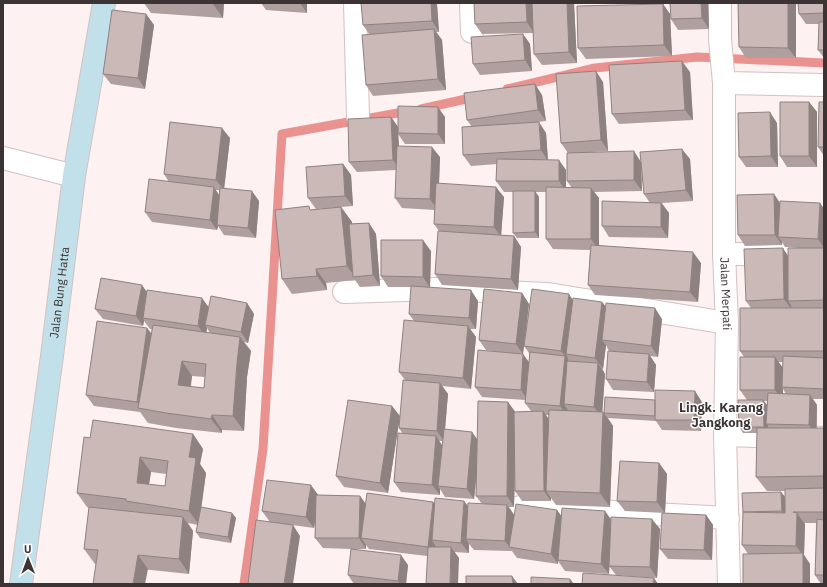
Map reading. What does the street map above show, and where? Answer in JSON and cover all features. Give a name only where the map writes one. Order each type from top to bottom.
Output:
[{"type":"main road","name":"Jalan Bung Hatta","points":[[21,584],[52,356],[74,176],[104,3]]},
{"type":"street","points":[[355,3],[358,117]]},
{"type":"street","points":[[471,3],[472,32]]},
{"type":"street","name":"Jalan Merpati","points":[[720,3],[720,39],[723,77],[724,254],[727,323],[725,435],[729,584]]},
{"type":"street","points":[[723,77],[824,85]]},
{"type":"street","points":[[3,158],[74,176]]},
{"type":"street","points":[[724,254],[824,254]]},
{"type":"street","points":[[344,292],[438,289],[548,294],[727,323]]},
{"type":"street","points":[[725,435],[824,438]]},
{"type":"street","points":[[519,508],[728,518]]},
{"type":"building","points":[[361,3],[431,3],[432,21],[363,25]]},
{"type":"building","points":[[474,3],[526,3],[527,22],[475,24]]},
{"type":"building","points":[[532,3],[567,3],[569,52],[534,54]]},
{"type":"building","points":[[670,3],[701,3],[702,18],[671,19]]},
{"type":"building","points":[[738,3],[788,3],[788,48],[739,47]]},
{"type":"building","points":[[798,3],[824,3],[824,13],[799,14]]},
{"type":"building","points":[[663,4],[664,45],[578,48],[577,6]]},
{"type":"building","points":[[112,10],[146,14],[138,78],[103,74]]},
{"type":"building","points":[[819,22],[824,22],[824,50],[818,50]]},
{"type":"building","points":[[434,29],[438,79],[366,85],[362,35]]},
{"type":"building","points":[[523,34],[525,60],[473,64],[471,37]]},
{"type":"building","points":[[682,61],[685,110],[612,114],[609,65]]},
{"type":"building","points":[[596,71],[601,140],[561,143],[556,74]]},
{"type":"building","points":[[535,84],[538,110],[467,120],[464,93]]},
{"type":"building","points":[[780,102],[809,102],[809,156],[780,156]]},
{"type":"building","points":[[819,102],[824,102],[824,147],[818,147]]},
{"type":"building","points":[[398,106],[438,107],[438,134],[398,133]]},
{"type":"building","points":[[770,112],[771,156],[739,157],[738,113]]},
{"type":"building","points":[[391,117],[393,160],[349,162],[348,119]]},
{"type":"building","points":[[170,122],[222,128],[216,180],[164,174]]},
{"type":"building","points":[[539,122],[541,150],[463,155],[462,127]]},
{"type":"building","points":[[397,146],[432,147],[430,199],[395,198]]},
{"type":"building","points":[[682,149],[686,190],[644,194],[640,152]]},
{"type":"building","points":[[634,151],[634,180],[567,181],[567,153]]},
{"type":"building","points":[[497,159],[559,160],[559,181],[496,181]]},
{"type":"building","points":[[343,164],[345,196],[308,198],[306,167]]},
{"type":"building","points":[[149,179],[214,187],[210,220],[145,212]]},
{"type":"building","points":[[436,183],[496,187],[494,227],[434,224]]},
{"type":"building","points":[[546,187],[591,188],[591,239],[546,239]]},
{"type":"building","points":[[220,188],[252,191],[248,228],[217,225]]},
{"type":"building","points":[[513,191],[535,191],[535,232],[513,233]]},
{"type":"building","points":[[774,194],[775,235],[738,235],[737,195]]},
{"type":"building","points":[[602,201],[661,203],[661,227],[602,226]]},
{"type":"building","points":[[780,201],[820,203],[818,239],[778,237]]},
{"type":"building","points":[[309,206],[310,210],[341,207],[347,266],[316,269],[317,276],[282,279],[275,210]]},
{"type":"building","points":[[369,223],[373,275],[353,277],[349,224]]},
{"type":"building","points":[[438,231],[514,236],[511,279],[435,274]]},
{"type":"building","points":[[381,240],[423,240],[423,277],[381,276]]},
{"type":"building","points":[[591,245],[693,252],[690,292],[588,285]]},
{"type":"building","points":[[783,248],[784,299],[746,301],[744,249]]},
{"type":"building","points":[[788,248],[824,248],[824,300],[788,301]]},
{"type":"building","points":[[101,278],[142,285],[136,316],[95,309]]},
{"type":"building","points":[[411,286],[471,290],[469,318],[409,314]]},
{"type":"building","points":[[484,289],[522,293],[516,344],[479,340]]},
{"type":"building","points":[[532,289],[569,294],[561,351],[524,346]]},
{"type":"building","points":[[147,290],[202,298],[198,326],[143,318]]},
{"type":"building","points":[[211,296],[247,303],[241,332],[205,325]]},
{"type":"building","points":[[573,298],[602,302],[595,358],[566,354]]},
{"type":"building","points":[[606,303],[655,308],[651,346],[602,340]]},
{"type":"building","points":[[740,308],[824,308],[824,351],[740,351]]},
{"type":"building","points":[[404,320],[468,326],[463,378],[399,372]]},
{"type":"building","points":[[97,321],[147,328],[137,402],[86,395]]},
{"type":"building","points":[[153,325],[240,337],[233,416],[212,415],[211,419],[138,408]],"holes":[[[182,361],[206,364],[204,388],[178,385]]]},
{"type":"building","points":[[478,350],[523,354],[521,390],[475,387]]},
{"type":"building","points":[[608,351],[649,354],[647,382],[606,379]]},
{"type":"building","points":[[530,352],[565,356],[560,406],[525,403]]},
{"type":"building","points":[[783,356],[824,358],[824,389],[782,387]]},
{"type":"building","points":[[740,357],[775,357],[775,390],[740,390]]},
{"type":"building","points":[[567,361],[598,363],[594,407],[564,404]]},
{"type":"building","points":[[403,380],[440,383],[437,431],[399,428]]},
{"type":"building","points":[[655,390],[695,391],[694,420],[655,420]]},
{"type":"building","points":[[768,393],[810,395],[809,425],[766,424]]},
{"type":"building","points":[[605,397],[655,400],[655,416],[604,413]]},
{"type":"building","points":[[348,400],[392,406],[380,483],[336,476]]},
{"type":"building","points":[[738,400],[763,400],[764,427],[739,427]]},
{"type":"building","points":[[478,401],[508,402],[507,496],[476,496]]},
{"type":"building","points":[[549,410],[603,412],[600,493],[546,491]]},
{"type":"building","points":[[543,411],[544,491],[515,491],[514,412]]},
{"type":"building","points":[[93,420],[193,434],[189,457],[196,458],[189,511],[126,501],[126,499],[77,493],[84,437],[90,438]],"holes":[[[140,457],[168,461],[165,486],[137,483]]]},
{"type":"building","points":[[757,428],[824,428],[824,476],[756,477]]},
{"type":"building","points":[[444,429],[472,432],[467,489],[438,486]]},
{"type":"building","points":[[398,433],[436,436],[432,485],[394,482]]},
{"type":"building","points":[[620,461],[659,463],[657,502],[617,501]]},
{"type":"building","points":[[267,480],[311,485],[306,517],[262,511]]},
{"type":"building","points":[[824,488],[824,512],[793,512],[797,513],[796,546],[742,545],[743,512],[785,513],[785,489]]},
{"type":"building","points":[[781,492],[782,511],[743,512],[742,493]]},
{"type":"building","points":[[367,493],[433,502],[428,547],[361,538]]},
{"type":"building","points":[[316,495],[360,496],[359,538],[315,538]]},
{"type":"building","points":[[435,498],[464,501],[461,543],[432,540]]},
{"type":"building","points":[[468,503],[507,505],[505,541],[466,539]]},
{"type":"building","points":[[516,504],[557,510],[551,554],[509,547]]},
{"type":"building","points":[[89,507],[183,517],[179,559],[138,555],[133,584],[93,584],[98,550],[84,549]]},
{"type":"building","points":[[201,507],[232,513],[228,537],[196,532]]},
{"type":"building","points":[[562,508],[605,511],[601,564],[558,560]]},
{"type":"building","points":[[662,513],[706,515],[704,550],[660,549]]},
{"type":"building","points":[[611,517],[652,519],[650,567],[609,566]]},
{"type":"building","points":[[817,519],[824,520],[824,575],[815,575]]},
{"type":"building","points":[[256,520],[293,525],[284,584],[248,584]]},
{"type":"building","points":[[428,547],[451,547],[450,584],[426,584]]},
{"type":"building","points":[[351,549],[401,555],[398,581],[348,575]]},
{"type":"building","points":[[803,553],[803,584],[743,584],[743,554]]},
{"type":"building","points":[[583,573],[654,578],[653,584],[582,584]]},
{"type":"building","points":[[466,576],[512,576],[513,584],[466,584]]},
{"type":"building","points":[[531,577],[570,579],[570,584],[531,584]]},
{"type":"waterway","points":[[507,89],[595,68],[697,57],[824,63]]},
{"type":"waterway","points":[[421,109],[475,97]]},
{"type":"waterway","points":[[244,584],[263,449],[282,134],[409,111]]},
{"type":"district","name":"Lingk. Karang Jangkong","points":[[721,414]]}]
